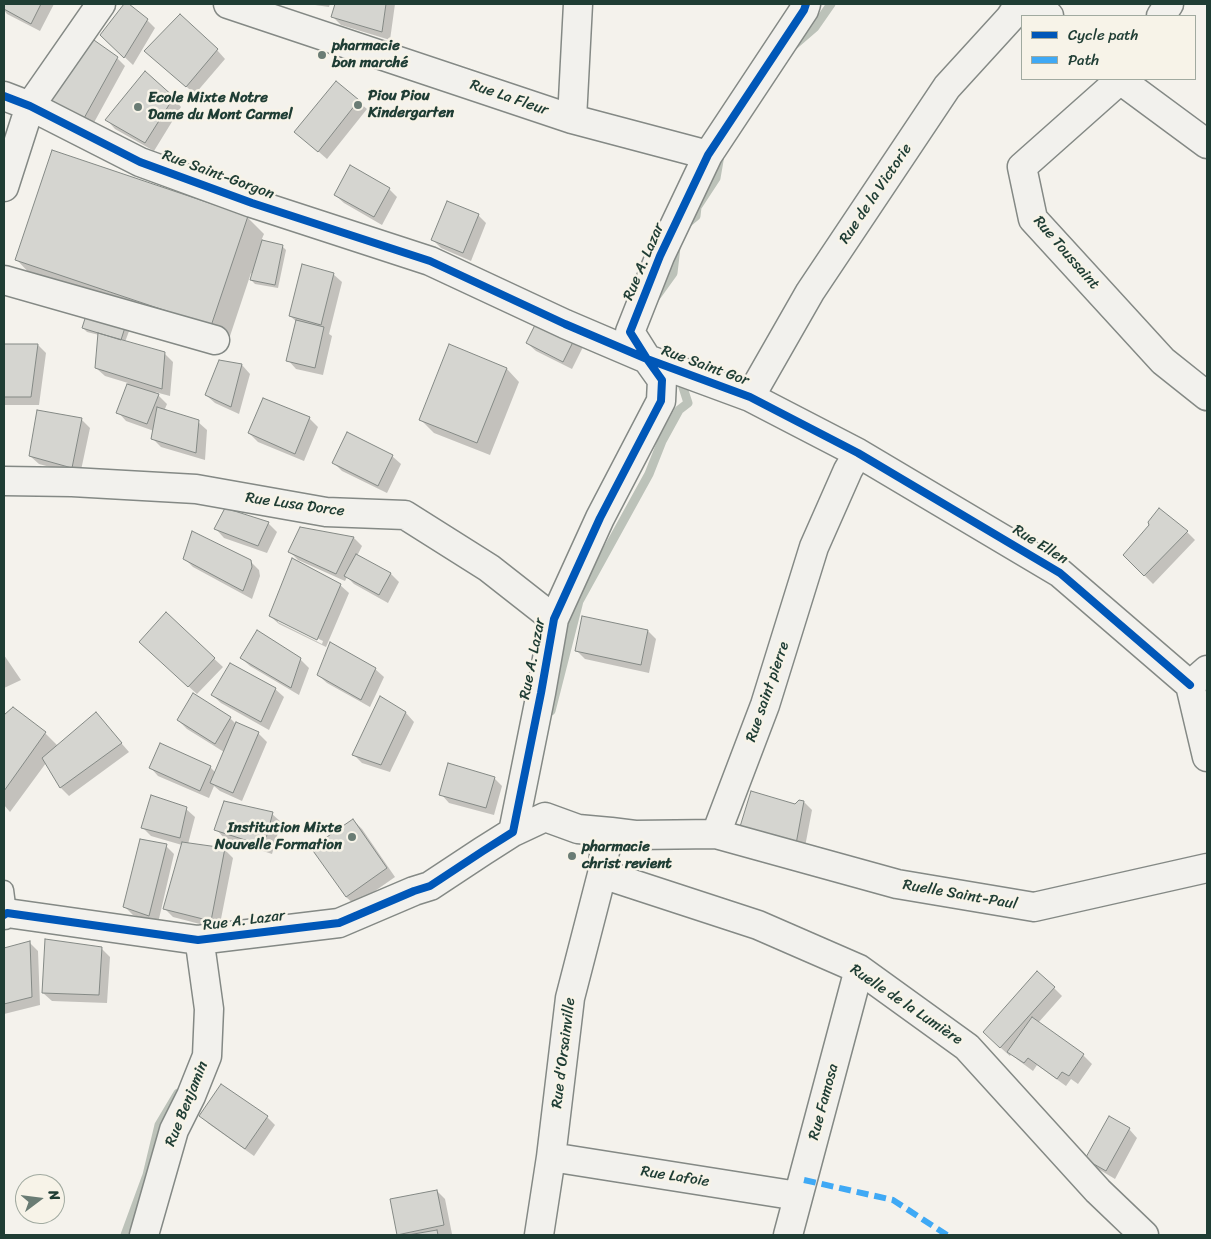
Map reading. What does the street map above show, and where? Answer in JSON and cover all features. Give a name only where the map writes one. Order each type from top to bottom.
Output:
[{"type":"street","points":[[4,187],[30,106],[101,4]]},
{"type":"street","name":"Rue La Fleur","points":[[228,4],[572,120],[708,155]]},
{"type":"street","points":[[572,120],[578,4]]},
{"type":"street","name":"Rue A. Lazar","points":[[5,906],[198,940],[339,923],[430,886],[513,832],[554,619],[600,518],[661,402],[662,380],[630,332],[660,256],[708,155],[804,10],[806,4]]},
{"type":"street","name":"Rue de la Victorie","points":[[750,397],[810,292],[947,86],[1010,18],[1019,4]]},
{"type":"street","points":[[1035,4],[1048,15]]},
{"type":"street","points":[[1162,15],[1169,4]]},
{"type":"street","name":"Rue Toussaint","points":[[1119,80],[1022,167],[1033,219],[1163,361],[1207,396]]},
{"type":"street","points":[[1121,80],[1207,144]]},
{"type":"street","name":"Rue Saint-Gorgon","points":[[4,96],[30,106],[140,162],[252,203],[430,261]]},
{"type":"street","name":"Rue Saint Gor","points":[[430,261],[565,324],[647,359],[750,397],[858,453]]},
{"type":"street","points":[[4,280],[216,340]]},
{"type":"street","name":"Rue Ellen","points":[[858,453],[1060,573],[1199,677]]},
{"type":"street","name":"Rue saint pierre","points":[[716,834],[766,705],[814,548],[848,470],[858,453]]},
{"type":"street","name":"Rue Lusa Dorce","points":[[4,481],[72,482],[196,490],[326,512],[405,515],[489,568],[554,619]]},
{"type":"street","points":[[1199,677],[1207,757]]},
{"type":"street","points":[[513,832],[545,817],[578,830],[635,836],[716,834]]},
{"type":"street","name":"Rue d'Orsainville","points":[[539,1235],[551,1157],[570,998],[611,832]]},
{"type":"street","name":"Ruelle Saint-Paul","points":[[716,834],[896,884],[1034,908],[1207,868]]},
{"type":"street","name":"Ruelle de la Lumière","points":[[602,874],[758,925],[858,969],[967,1047],[1098,1191],[1144,1235]]},
{"type":"street","name":"Rue Benjamin","points":[[144,1235],[174,1130],[191,1096],[207,1056],[209,1009],[198,940]]},
{"type":"street","name":"Rue Famosa","points":[[788,1235],[858,969]]},
{"type":"street","name":"Rue Lafoie","points":[[551,1157],[798,1196]]},
{"type":"building","points":[[4,4],[41,4],[31,24],[4,9]]},
{"type":"building","points":[[124,4],[129,4],[148,19],[124,58],[100,35]]},
{"type":"building","points":[[335,4],[386,4],[382,32],[331,17]]},
{"type":"building","points":[[180,14],[218,49],[186,87],[144,51]]},
{"type":"building","points":[[91,38],[118,57],[83,120],[48,98]]},
{"type":"building","points":[[145,71],[174,97],[145,143],[105,120]]},
{"type":"building","points":[[336,81],[359,100],[318,152],[294,132]]},
{"type":"building","points":[[52,150],[248,216],[211,326],[15,260]]},
{"type":"building","points":[[350,165],[390,188],[374,217],[334,195]]},
{"type":"building","points":[[447,201],[479,214],[463,253],[431,240]]},
{"type":"building","points":[[262,240],[283,245],[275,285],[250,280]]},
{"type":"building","points":[[302,264],[334,273],[321,325],[289,316]]},
{"type":"building","points":[[89,306],[128,318],[121,340],[82,328]]},
{"type":"building","points":[[538,319],[575,338],[563,362],[526,343]]},
{"type":"building","points":[[296,320],[324,327],[315,368],[286,361]]},
{"type":"building","points":[[98,333],[165,352],[162,389],[95,368]]},
{"type":"building","points":[[4,344],[38,344],[31,397],[4,397]]},
{"type":"building","points":[[449,344],[507,368],[477,443],[419,420]]},
{"type":"building","points":[[219,360],[242,364],[231,407],[205,395]]},
{"type":"building","points":[[127,384],[159,394],[147,424],[116,413]]},
{"type":"building","points":[[263,398],[310,417],[295,454],[248,433]]},
{"type":"building","points":[[157,407],[199,420],[196,453],[151,439]]},
{"type":"building","points":[[37,410],[82,418],[72,468],[29,456]]},
{"type":"building","points":[[347,432],[393,455],[378,486],[332,463]]},
{"type":"building","points":[[225,508],[269,522],[258,546],[214,529]]},
{"type":"building","points":[[1159,508],[1188,531],[1144,576],[1123,555],[1149,525],[1148,522]]},
{"type":"building","points":[[300,527],[354,537],[336,574],[288,552]]},
{"type":"building","points":[[192,531],[251,560],[252,567],[243,591],[183,559]]},
{"type":"building","points":[[356,554],[391,573],[379,595],[344,576]]},
{"type":"building","points":[[292,558],[341,584],[317,640],[269,616]]},
{"type":"building","points":[[166,612],[215,658],[188,687],[139,642]]},
{"type":"building","points":[[582,616],[648,630],[641,665],[575,651]]},
{"type":"building","points":[[257,630],[301,658],[291,688],[240,658]]},
{"type":"building","points":[[330,642],[376,668],[361,700],[317,675]]},
{"type":"building","points":[[230,663],[276,688],[261,722],[211,695]]},
{"type":"building","points":[[193,693],[231,717],[215,744],[177,720]]},
{"type":"building","points":[[380,696],[406,712],[381,765],[352,755]]},
{"type":"building","points":[[13,707],[46,732],[4,791],[4,715]]},
{"type":"building","points":[[96,712],[122,743],[60,788],[42,758]]},
{"type":"building","points":[[236,722],[259,732],[233,793],[210,783]]},
{"type":"building","points":[[160,743],[211,766],[200,791],[149,768]]},
{"type":"building","points":[[448,763],[495,777],[486,808],[439,795]]},
{"type":"building","points":[[751,791],[795,804],[799,800],[804,801],[796,844],[739,830]]},
{"type":"building","points":[[151,795],[187,807],[180,838],[141,828]]},
{"type":"building","points":[[224,801],[273,812],[264,846],[214,830]]},
{"type":"building","points":[[353,819],[387,868],[346,897],[311,848]]},
{"type":"building","points":[[140,839],[167,844],[149,916],[123,907]]},
{"type":"building","points":[[182,842],[225,848],[211,921],[163,909]]},
{"type":"building","points":[[45,939],[102,947],[99,995],[42,993]]},
{"type":"building","points":[[30,941],[32,997],[4,1004],[4,948]]},
{"type":"building","points":[[1037,971],[1055,987],[1000,1048],[983,1032]]},
{"type":"building","points":[[1032,1017],[1084,1054],[1069,1076],[1062,1072],[1057,1079],[1028,1058],[1024,1063],[1007,1052]]},
{"type":"building","points":[[221,1084],[268,1116],[245,1149],[199,1116]]},
{"type":"building","points":[[1109,1116],[1130,1128],[1106,1171],[1085,1159]]},
{"type":"building","points":[[437,1190],[444,1225],[397,1235],[390,1199]]},
{"type":"building","points":[[437,1230],[438,1235],[408,1235]]},
{"type":"waterway","points":[[793,46],[815,27],[831,4]]},
{"type":"waterway","points":[[685,225],[696,216],[697,207],[716,178],[720,155]]},
{"type":"waterway","points":[[655,298],[673,273],[676,247]]},
{"type":"waterway","points":[[551,711],[579,601],[649,474],[662,441],[679,410],[688,403],[680,378],[678,379]]},
{"type":"waterway","points":[[125,1235],[147,1175],[159,1125],[178,1093]]},
{"type":"marked path","points":[[804,1180],[893,1200],[947,1235]]},
{"type":"cycle path","points":[[4,915],[7,913],[198,940],[339,923],[430,886],[513,832],[554,619],[600,518],[661,401],[662,380],[630,332],[660,256],[708,155],[804,10],[806,4]]},
{"type":"cycle path","points":[[4,96],[30,106],[140,162],[252,203],[430,261],[565,324],[647,359],[750,397],[858,453],[1060,573],[1190,685]]},
{"type":"place","name":"pharmacie bon marché","points":[[322,55]]},
{"type":"place","name":"Piou Piou Kindergarten","points":[[358,105]]},
{"type":"place","name":"Ecole Mixte Notre Dame du Mont Carmel","points":[[138,107]]},
{"type":"place","name":"Institution Mixte Nouvelle Formation","points":[[352,837]]},
{"type":"place","name":"pharmacie christ revient","points":[[572,856]]}]
